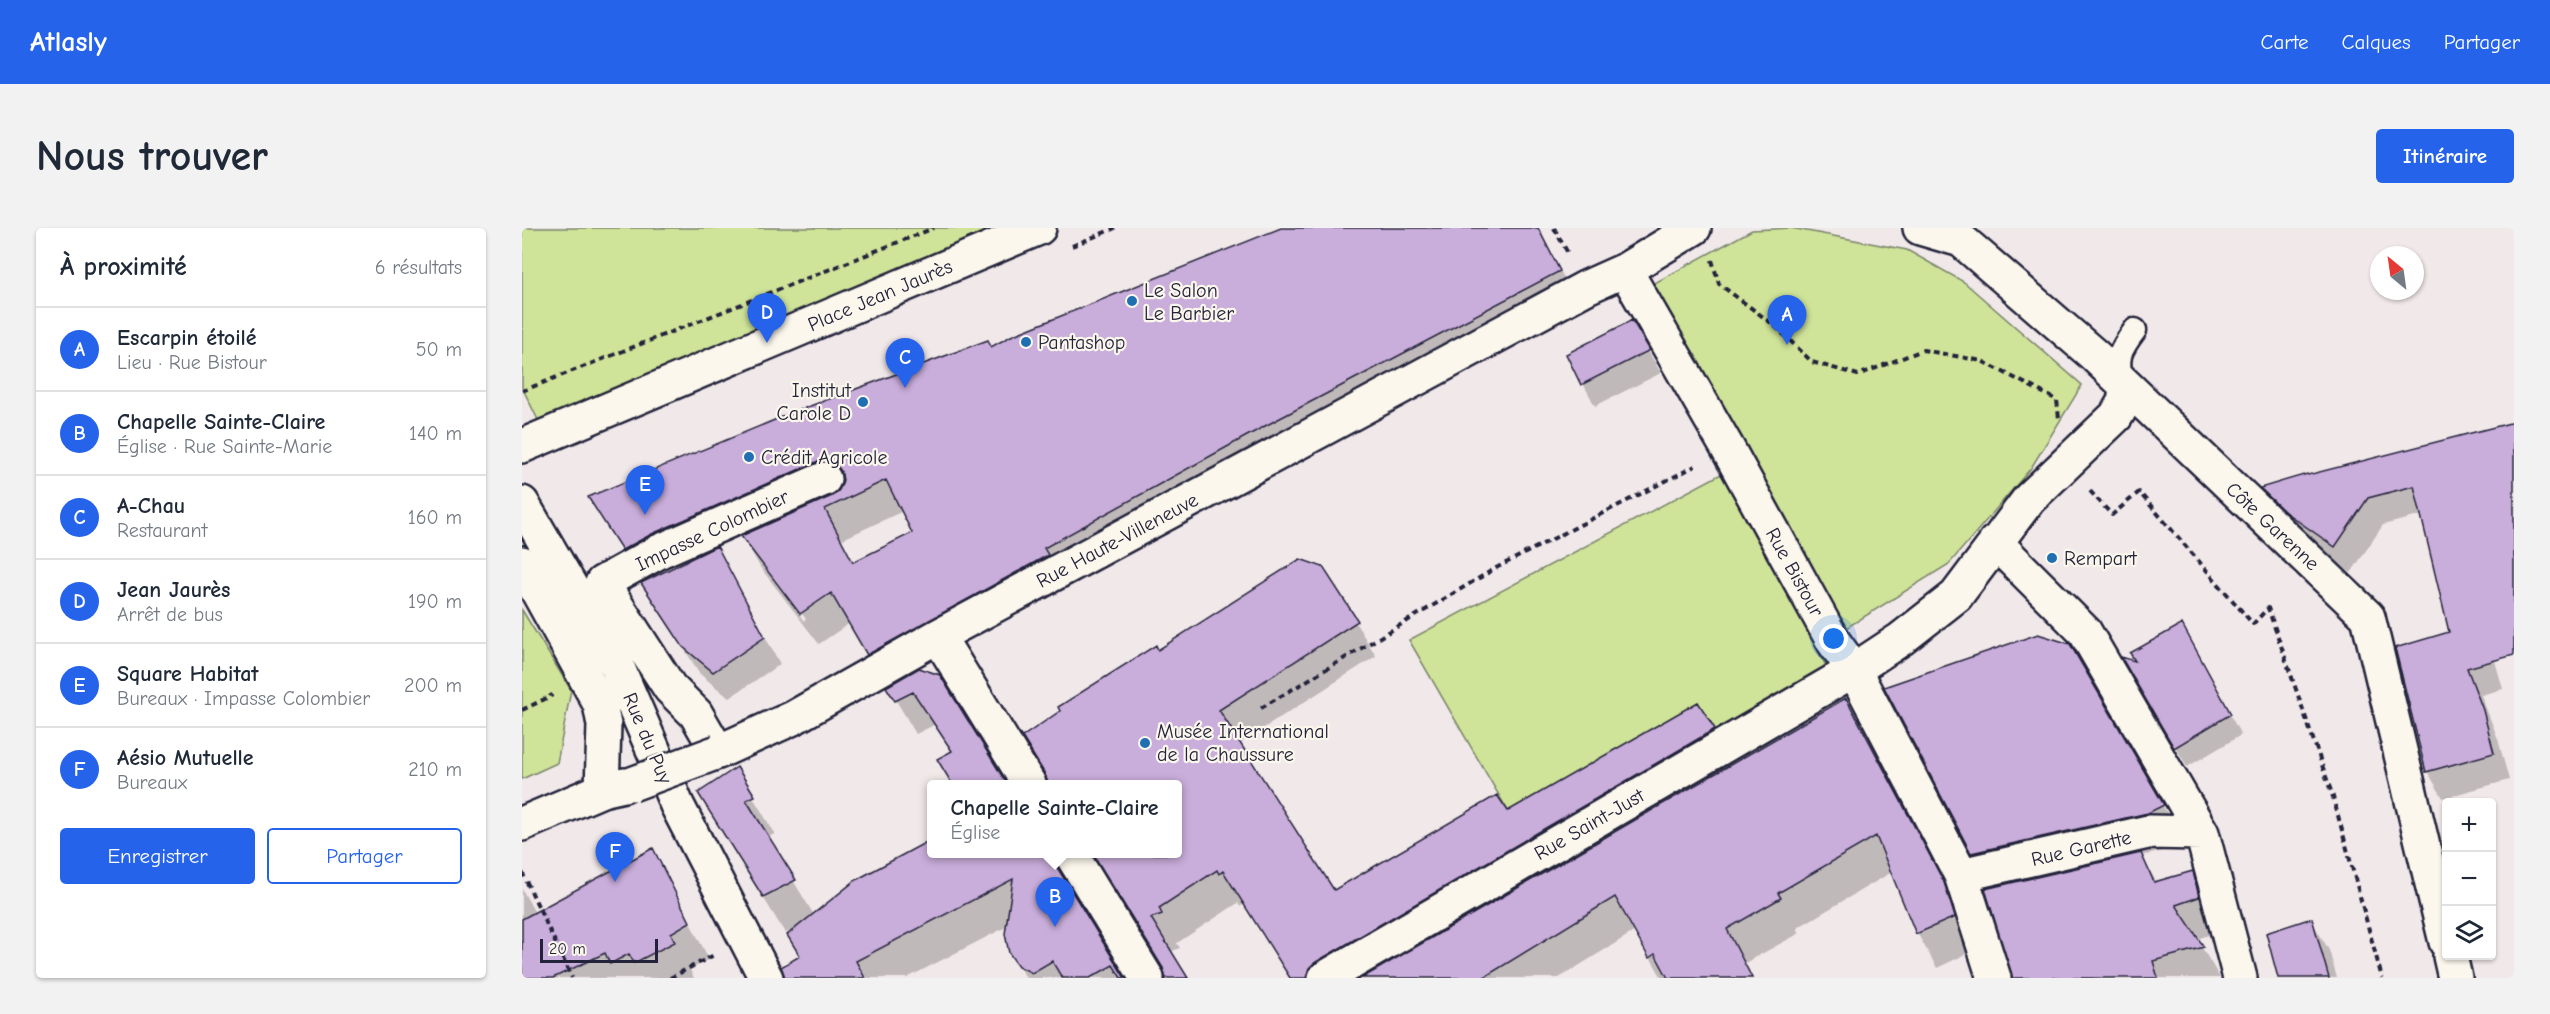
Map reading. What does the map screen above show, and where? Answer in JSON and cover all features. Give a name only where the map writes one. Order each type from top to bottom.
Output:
[{"type":"street","name":"Place Jean Jaurès","points":[[522,446],[1039,228]]},
{"type":"street","name":"Côte Garenne","points":[[1920,228],[1961,240],[2094,355],[2368,617],[2442,925]]},
{"type":"street","points":[[1625,270],[1702,239]]},
{"type":"street","name":"Rue Bistour","points":[[1625,270],[1728,449],[1833,641],[1854,670],[1961,875],[1994,978]]},
{"type":"street","name":"Rue Haute-Villeneuve","points":[[522,824],[617,787],[718,752],[793,718],[938,636],[1587,287],[1625,270]]},
{"type":"street","name":"Rue Saint-Just","points":[[1325,978],[1854,670],[1901,639],[1956,596],[2029,499],[2116,416],[2124,402],[2124,386]]},
{"type":"street","name":"Impasse Colombier","points":[[718,752],[696,714],[670,688],[602,583],[660,550],[824,479]]},
{"type":"street","name":"Rue du Puy","points":[[522,503],[618,669],[677,805],[766,978]]},
{"type":"street","points":[[1995,542],[2085,632],[2202,833],[2240,978]]},
{"type":"street","points":[[522,563],[600,704],[617,787]]},
{"type":"street","points":[[938,636],[1027,780]]},
{"type":"street","name":"Rue Garette","points":[[1961,875],[2148,832],[2202,833]]},
{"type":"street","points":[[1073,858],[1147,978]]},
{"type":"street","points":[[2451,960],[2455,978]]},
{"type":"lane","points":[[2124,386],[2119,356],[2122,346],[2134,330]]},
{"type":"path","points":[[522,391],[934,228]]},
{"type":"path","points":[[1702,239],[1719,284],[1774,325],[1812,362],[1858,375],[1923,350],[1982,361],[2057,400],[2065,464],[2112,515],[2139,492],[2253,624],[2268,608],[2333,797],[2382,978]]},
{"type":"path","points":[[1261,708],[1496,567],[1728,449]]},
{"type":"path","points":[[522,710],[551,696],[547,687]]},
{"type":"path","points":[[522,872],[572,978]]},
{"type":"path","points":[[670,978],[744,939]]},
{"type":"green space","points":[[522,228],[1009,228],[542,428],[522,387]]},
{"type":"green space","points":[[1791,228],[1907,250],[1964,282],[2082,385],[2031,468],[1949,564],[1843,630],[1651,285],[1752,230]]},
{"type":"green space","points":[[1723,473],[1827,668],[1718,734],[1698,702],[1508,811],[1409,640]]},
{"type":"green space","points":[[522,610],[571,690],[557,763],[522,779]]},
{"type":"building","points":[[1281,228],[1538,228],[1560,271],[1265,426],[1044,548],[1048,555],[867,655],[831,593],[800,614],[741,536],[832,496],[839,490],[843,480],[841,471],[835,464],[825,460],[816,462],[652,534],[622,550],[588,497],[794,412],[988,340],[991,347],[1011,336]],"holes":[[[886,480],[912,533],[853,562],[825,509]]]},
{"type":"building","points":[[1632,320],[1650,350],[1581,385],[1566,354]]},
{"type":"building","points":[[2514,422],[2514,655],[2467,668],[2483,710],[2494,753],[2426,772],[2395,648],[2449,632],[2414,486],[2368,498],[2335,547],[2285,512],[2260,488]]},
{"type":"building","points":[[717,546],[765,637],[713,672],[683,647],[641,583]]},
{"type":"building","name":"Musée International de la Chaussure","points":[[1300,559],[1323,567],[1358,621],[1219,710],[1334,890],[1497,795],[1508,811],[1698,702],[1715,729],[1316,962],[1309,968],[1306,978],[1290,978],[1223,871],[1219,874],[1217,870],[1159,908],[1162,914],[1151,918],[1188,978],[1166,978],[1163,968],[1095,858],[1182,858],[1182,780],[1047,780],[1022,737],[1060,711],[1058,707],[1156,645],[1158,650]]},
{"type":"building","points":[[2182,624],[2231,714],[2174,748],[2121,657],[2135,661],[2130,653]]},
{"type":"building","points":[[2038,634],[2070,644],[2164,805],[2148,813],[1971,853],[1884,687]]},
{"type":"building","points":[[919,668],[940,675],[1005,780],[950,780],[937,759],[952,751],[913,692],[895,701],[886,687]]},
{"type":"building","points":[[1846,698],[1944,882],[1955,917],[1916,934],[1876,836],[1778,893],[1781,898],[1727,929],[1752,978],[1668,978],[1655,954],[1649,958],[1615,897],[1483,978],[1362,978]]},
{"type":"building","points":[[737,767],[755,796],[746,800],[796,880],[763,897],[698,793]]},
{"type":"building","points":[[927,842],[927,858],[1053,858],[1125,978],[1121,978],[1113,965],[1090,978],[1062,978],[1052,961],[1032,973],[1018,966],[1009,953],[1005,934],[1013,879],[856,961],[865,978],[785,978],[781,967],[800,956],[787,935],[856,880]]},
{"type":"building","points":[[653,848],[690,922],[671,933],[675,942],[634,963],[629,954],[610,964],[605,953],[553,978],[522,978],[522,919]]},
{"type":"building","points":[[2141,853],[2154,882],[2193,871],[2199,897],[2176,905],[2204,947],[2153,961],[2158,978],[2012,978],[1985,889]]},
{"type":"building","points":[[2312,918],[2329,978],[2278,978],[2266,933]]},
{"type":"place","name":"Le Salon Le Barbier","points":[[1132,301]]},
{"type":"place","name":"Pantashop","points":[[1026,342]]},
{"type":"place","name":"Jean Jaurès","points":[[767,343]]},
{"type":"place","name":"Escarpin étoilé","points":[[1787,345]]},
{"type":"place","name":"A-Chau","points":[[905,388]]},
{"type":"place","name":"Institut Carole D","points":[[863,402]]},
{"type":"place","name":"Crédit Agricole","points":[[749,457]]},
{"type":"place","name":"Square Habitat","points":[[645,515]]},
{"type":"place","name":"Rempart","points":[[2052,558]]},
{"type":"place","name":"Musée International de la Chaussure","points":[[1145,743]]},
{"type":"place","name":"Aésio Mutuelle","points":[[615,882]]},
{"type":"place","name":"Chapelle Sainte-Claire","points":[[1055,927]]}]
